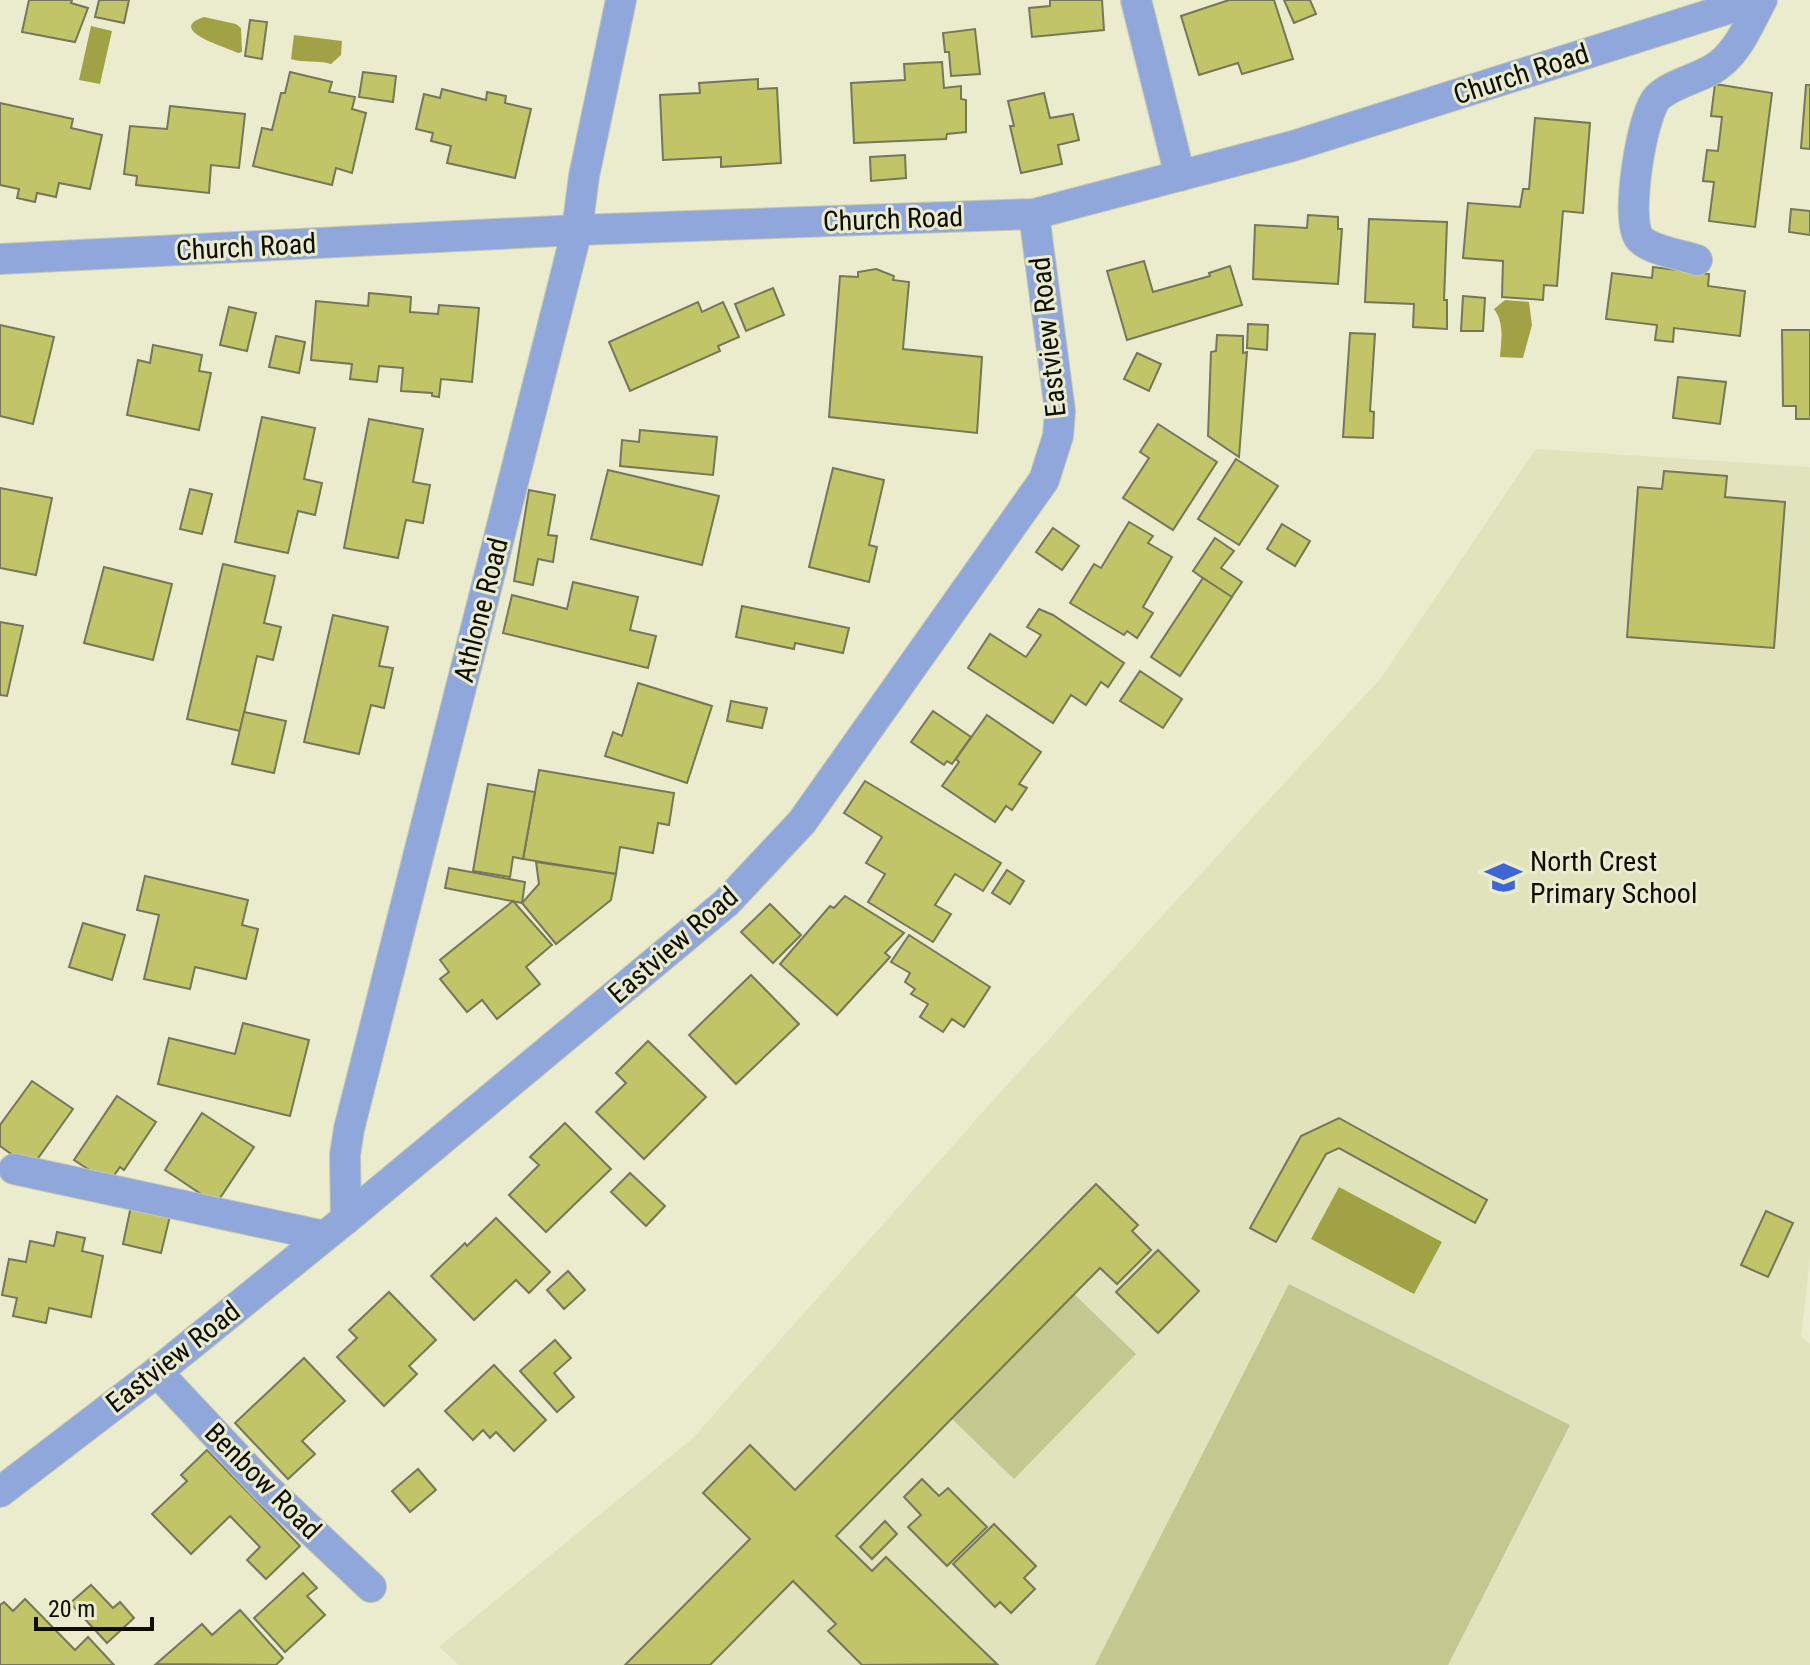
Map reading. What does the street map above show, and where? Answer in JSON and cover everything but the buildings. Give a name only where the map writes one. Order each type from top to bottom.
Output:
[{"type":"street","name":"Athlone Road","points":[[335,1228],[349,1129],[577,230],[584,176],[621,0]]},
{"type":"street","points":[[1136,0],[1180,176]]},
{"type":"street","name":"Church Road","points":[[0,259],[577,230],[1034,214],[1293,146],[1759,0]]},
{"type":"street","points":[[1697,260],[1648,244],[1638,238],[1634,230],[1632,203],[1648,118],[1658,96],[1713,69],[1733,52],[1759,0]]},
{"type":"street","name":"Eastview Road","points":[[0,1492],[157,1372],[335,1228],[726,903],[802,822],[1030,503],[1053,457],[1060,411],[1034,214]]},
{"type":"street","points":[[14,1169],[335,1228]]},
{"type":"street","name":"Benbow Road","points":[[157,1372],[265,1487],[371,1587]]},
{"type":"shaded area","points":[[204,17],[236,24],[241,28],[242,52],[213,43],[195,33],[191,27]]},
{"type":"shaded area","points":[[91,26],[112,31],[100,84],[79,80]]},
{"type":"shaded area","points":[[294,35],[342,41],[341,55],[331,64],[291,59]]},
{"type":"shaded area","points":[[1505,300],[1529,302],[1532,325],[1523,358],[1500,357],[1501,326],[1494,309]]},
{"type":"shaded area","name":"North Crest Primary School","points":[[1536,449],[1810,467],[1810,1257],[1801,1337],[1810,1344],[1810,1665],[459,1665],[439,1647],[693,1438],[1015,1076],[1381,678]]},
{"type":"shaded area","points":[[1339,1187],[1442,1242],[1414,1294],[1311,1239]]},
{"type":"shaded area","points":[[1289,1284],[1570,1425],[1448,1665],[1095,1665]]},
{"type":"shaded area","points":[[1074,1294],[1136,1354],[1014,1479],[952,1419]]},
{"type":"place","name":"North Crest Primary School","points":[[1504,877]]}]
